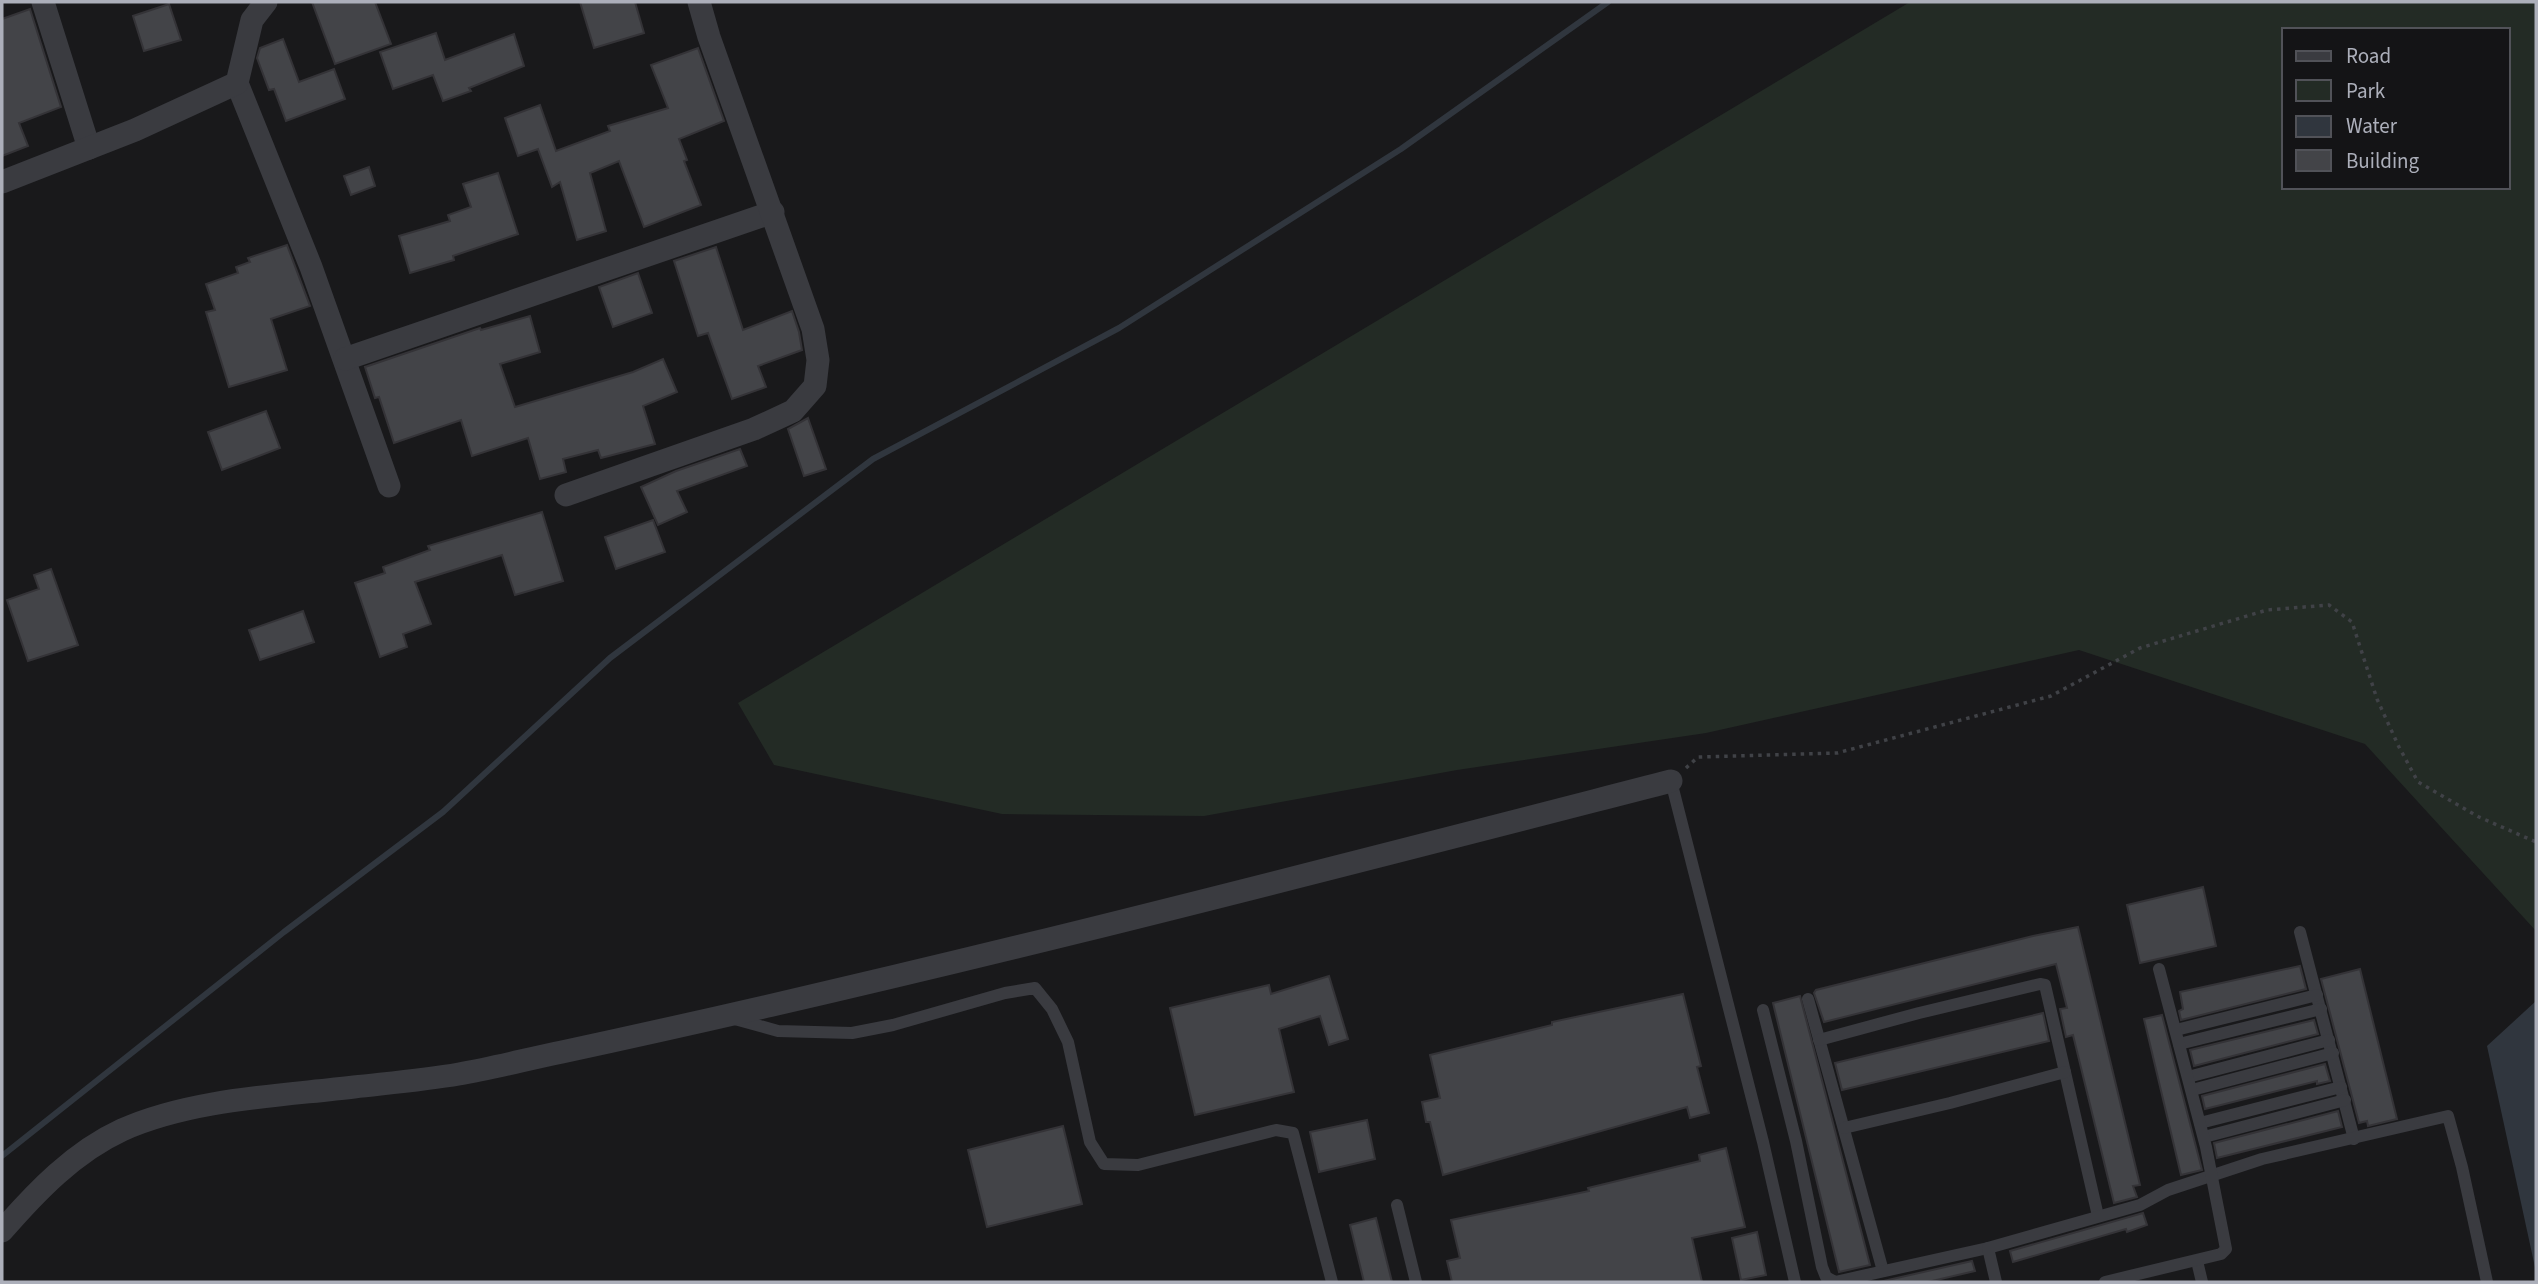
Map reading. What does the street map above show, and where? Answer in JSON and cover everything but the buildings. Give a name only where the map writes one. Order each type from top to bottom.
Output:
[{"type":"street","points":[[43,2],[89,148]]},
{"type":"street","points":[[266,2],[252,20],[237,83],[311,267],[389,486]]},
{"type":"street","points":[[566,495],[754,429],[793,411],[815,386],[818,360],[813,329],[699,2]]},
{"type":"street","points":[[2,182],[135,130],[237,83]]},
{"type":"street","points":[[345,359],[773,212]]},
{"type":"street","points":[[2,1231],[28,1200],[86,1152],[122,1131],[175,1112],[255,1098],[457,1075],[724,1016],[903,976],[1231,895],[1671,781]]},
{"type":"lane","points":[[1671,781],[1763,1142],[1795,1282]]},
{"type":"lane","points":[[2300,932],[2354,1139]]},
{"type":"lane","points":[[2105,1282],[2197,1261],[2221,1254],[2226,1249],[2204,1137],[2159,969]]},
{"type":"lane","points":[[1819,1040],[1919,1013],[2045,985],[2098,1216]]},
{"type":"lane","points":[[724,1016],[778,1031],[852,1033],[893,1025],[1005,993],[1035,988],[1052,1009],[1068,1042],[1090,1142],[1104,1164],[1138,1165],[1276,1130],[1293,1133],[1332,1282]]},
{"type":"lane","points":[[2176,1030],[2317,995]]},
{"type":"lane","points":[[1808,999],[1883,1271]]},
{"type":"lane","points":[[2179,1044],[2321,1009]]},
{"type":"lane","points":[[1763,1010],[1796,1141],[1822,1267],[1826,1277],[1835,1282],[1988,1248],[2140,1205],[2155,1195],[2262,1159],[2448,1116],[2462,1167],[2485,1282]]},
{"type":"lane","points":[[2190,1084],[2331,1047]]},
{"type":"lane","points":[[1844,1128],[2065,1072]]},
{"type":"lane","points":[[2200,1123],[2343,1093]]},
{"type":"lane","points":[[2204,1137],[2343,1093]]},
{"type":"lane","points":[[1397,1205],[1416,1282]]},
{"type":"lane","points":[[1988,1248],[1996,1282]]},
{"type":"lane","points":[[2197,1261],[2202,1282]]},
{"type":"path","points":[[1671,781],[1698,757],[1837,753],[2038,700],[2051,696],[2140,648],[2267,610],[2329,605],[2352,622],[2377,699],[2418,782],[2479,817],[2536,842]]},
{"type":"green space","points":[[1910,2],[2536,2],[2536,931],[2365,744],[2079,650],[1706,733],[1457,770],[1204,816],[1002,814],[774,765],[738,703]]},
{"type":"water","points":[[2536,1001],[2536,1272],[2487,1046]]},
{"type":"waterway","points":[[2,1156],[284,932],[443,812],[610,658],[873,459],[1119,328],[1401,149],[1608,2]]}]
